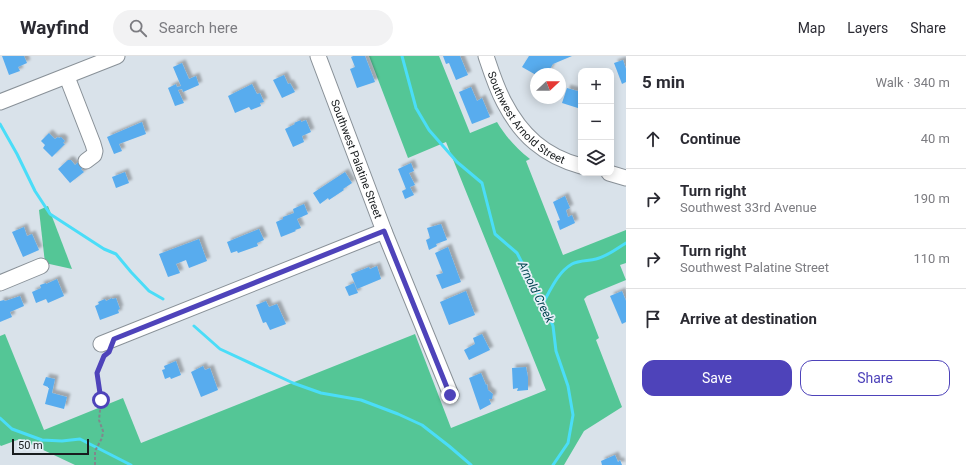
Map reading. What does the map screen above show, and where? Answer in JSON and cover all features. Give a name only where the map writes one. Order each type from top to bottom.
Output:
[{"type":"street","points":[[0,102],[67,77],[85,62],[117,56]]},
{"type":"street","name":"Southwest Palatine Street","points":[[318,56],[384,231],[450,395]]},
{"type":"street","name":"Southwest Arnold Street","points":[[486,56],[503,100],[522,131],[538,146],[561,159],[578,165]]},
{"type":"street","points":[[67,77],[95,150],[94,155],[86,161]]},
{"type":"street","points":[[614,175],[626,178]]},
{"type":"street","points":[[107,342],[384,231]]},
{"type":"street","points":[[0,283],[41,266]]},
{"type":"path","points":[[95,465],[95,451],[102,438],[103,431],[99,420],[101,400],[97,373],[104,356],[109,352],[107,342]]},
{"type":"green space","points":[[369,56],[439,56],[470,133],[497,122],[504,133],[520,151],[530,159],[526,161],[563,255],[626,230],[626,263],[620,265],[626,280],[587,296],[584,299],[599,338],[596,340],[622,407],[584,431],[564,465],[75,465],[20,439],[1,446],[0,336],[5,334],[44,430],[123,398],[141,443],[415,334],[451,428],[546,390],[446,142],[408,158]]},
{"type":"green space","points":[[48,206],[72,269],[45,263],[39,210]]},
{"type":"building","points":[[2,56],[24,56],[27,63],[18,67],[20,71],[9,75]]},
{"type":"building","points":[[365,56],[375,82],[357,88],[350,69],[355,67],[351,57]]},
{"type":"building","points":[[443,56],[460,56],[468,75],[456,80],[449,63],[446,64]]},
{"type":"building","points":[[529,56],[572,56],[553,64],[551,68],[530,68],[530,72],[522,67]]},
{"type":"building","points":[[623,60],[626,69],[626,82],[622,84],[614,63]]},
{"type":"building","points":[[182,63],[189,79],[196,76],[199,85],[183,92],[182,89],[178,90],[184,103],[175,106],[168,88],[176,84],[177,87],[181,86],[173,67]]},
{"type":"building","points":[[284,75],[288,84],[290,83],[295,92],[282,98],[273,80]]},
{"type":"building","points":[[252,84],[257,94],[260,93],[264,102],[260,103],[261,106],[251,110],[249,107],[235,113],[228,96]]},
{"type":"building","points":[[471,87],[477,101],[482,98],[490,117],[472,124],[459,92]]},
{"type":"building","points":[[567,88],[578,91],[578,108],[565,104]]},
{"type":"building","points":[[301,120],[301,122],[306,120],[311,132],[302,136],[304,142],[293,147],[285,129]]},
{"type":"building","points":[[142,122],[146,134],[119,144],[122,151],[114,154],[107,137]]},
{"type":"building","points":[[49,133],[55,139],[61,137],[65,141],[63,143],[65,144],[52,157],[43,148],[45,145],[41,141]]},
{"type":"building","points":[[68,160],[71,160],[75,165],[78,162],[83,168],[81,169],[84,172],[70,183],[58,169]]},
{"type":"building","points":[[411,163],[414,171],[409,173],[415,185],[410,187],[414,195],[405,199],[402,191],[406,189],[398,169]]},
{"type":"building","points":[[125,172],[129,183],[116,188],[112,177]]},
{"type":"building","points":[[345,172],[352,183],[329,200],[328,198],[320,204],[313,193]]},
{"type":"building","points":[[565,196],[570,208],[566,210],[568,217],[572,215],[575,223],[560,230],[557,221],[560,220],[553,202]]},
{"type":"building","points":[[304,204],[308,214],[297,219],[301,228],[281,237],[276,222],[283,219],[283,217],[294,213],[293,209]]},
{"type":"building","points":[[441,224],[447,240],[436,244],[437,246],[429,250],[426,240],[430,238],[427,228]]},
{"type":"building","points":[[24,227],[27,236],[32,234],[39,250],[23,257],[12,232]]},
{"type":"building","points":[[259,229],[264,240],[257,243],[258,246],[238,253],[237,251],[231,253],[227,242]]},
{"type":"building","points":[[199,239],[207,261],[189,268],[186,260],[176,264],[180,273],[168,277],[159,254]]},
{"type":"building","points":[[448,247],[461,282],[442,289],[436,275],[443,273],[435,253]]},
{"type":"building","points":[[377,266],[381,279],[357,289],[351,274],[369,267],[370,269]]},
{"type":"building","points":[[57,279],[64,296],[48,303],[46,299],[36,303],[32,292],[41,288],[40,285]]},
{"type":"building","points":[[354,283],[358,293],[349,296],[345,287]]},
{"type":"building","points":[[466,291],[475,315],[449,325],[440,302]]},
{"type":"building","points":[[622,291],[626,301],[626,322],[622,324],[610,296]]},
{"type":"building","points":[[20,296],[24,306],[10,312],[12,317],[0,322],[0,301],[5,301]]},
{"type":"building","points":[[116,298],[120,309],[118,310],[119,313],[100,320],[95,306],[99,304],[98,302],[105,299],[106,301]]},
{"type":"building","points":[[266,301],[269,307],[277,304],[286,324],[270,330],[266,322],[263,323],[256,305]]},
{"type":"building","points":[[482,334],[490,350],[469,360],[464,350],[475,344],[473,338]]},
{"type":"building","points":[[176,361],[181,375],[171,379],[170,377],[165,379],[162,370],[165,369],[164,366]]},
{"type":"building","points":[[203,366],[205,370],[210,368],[218,390],[201,397],[191,372]]},
{"type":"building","points":[[526,367],[528,390],[517,391],[518,388],[513,389],[512,368]]},
{"type":"building","points":[[481,373],[486,385],[487,384],[488,390],[493,394],[492,399],[489,399],[491,404],[480,410],[469,378]]},
{"type":"building","points":[[46,377],[55,379],[52,393],[67,397],[64,409],[45,404],[49,388],[43,385]]},
{"type":"building","points":[[615,455],[618,462],[620,460],[622,465],[602,465],[601,461]]},
{"type":"waterway","name":"Arnold Creek","points":[[402,56],[416,108],[429,130],[457,162],[482,183],[495,234],[517,253],[543,303],[553,326],[556,351],[568,386],[573,415],[568,443],[553,465]]},
{"type":"waterway","points":[[0,124],[35,191],[50,214],[104,249],[116,254],[149,291],[163,299]]},
{"type":"waterway","points":[[543,303],[555,281],[567,267],[578,262],[600,258],[626,243]]},
{"type":"waterway","points":[[194,326],[220,349],[293,383],[321,393],[361,400],[422,425],[471,465]]},
{"type":"waterway","points":[[0,418],[12,429],[42,440],[62,441],[80,439],[131,465]]},
{"type":"route","points":[[101,400],[97,373],[104,356],[109,352],[114,339],[384,231],[450,395]]}]
